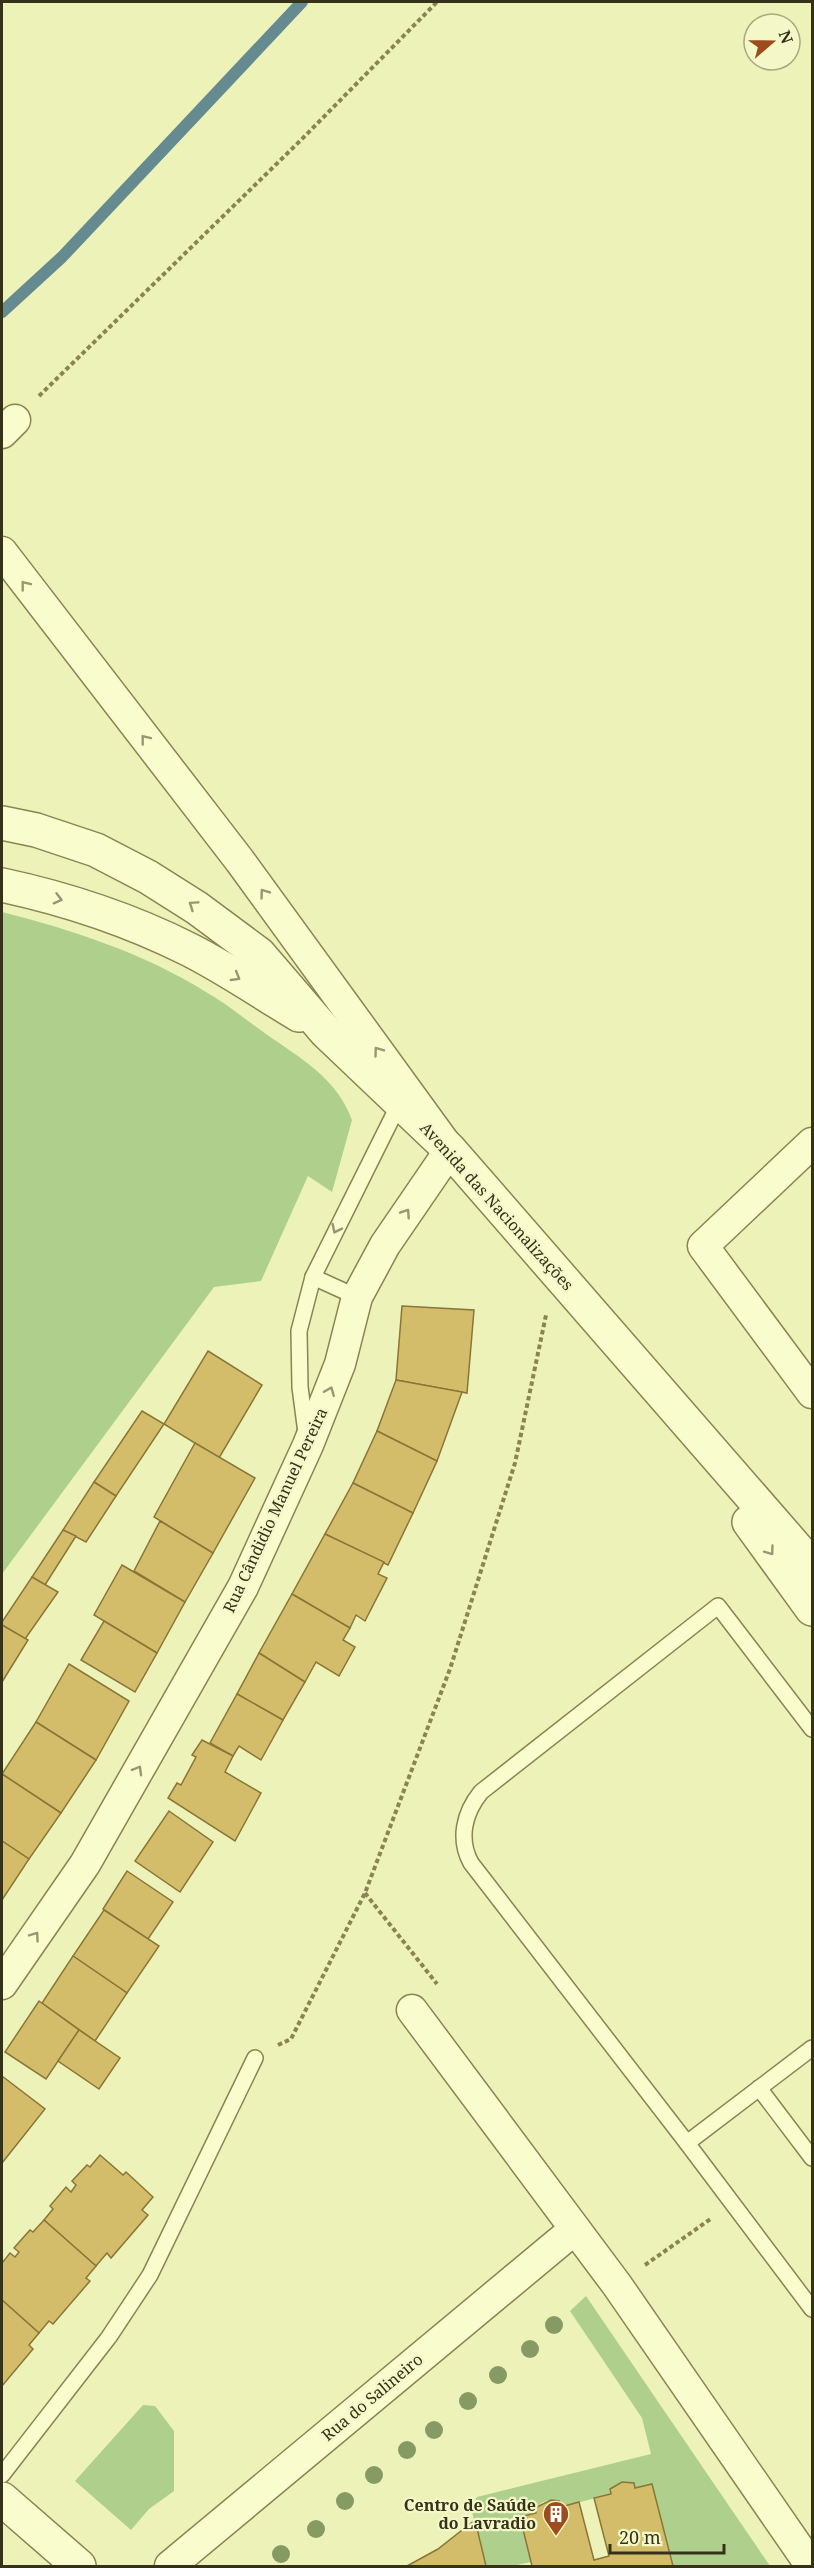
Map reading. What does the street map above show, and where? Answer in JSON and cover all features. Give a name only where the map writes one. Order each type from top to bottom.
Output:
[{"type":"street","points":[[2,552],[240,861],[450,1150]]},
{"type":"street","name":"Avenida das Nacionalizações","points":[[2,823],[36,830],[96,850],[148,877],[197,908],[259,954],[326,1032],[450,1150],[813,1566]]},
{"type":"street","name":"Avenida das Nacionalizações","points":[[2,885],[86,906],[180,945],[326,1032]]},
{"type":"street","points":[[813,1143],[703,1246],[813,1393]]},
{"type":"street","name":"Rua Cândidio Manuel Pereira","points":[[2,1983],[85,1864],[243,1587],[308,1445],[340,1364],[357,1297],[385,1245],[450,1150]]},
{"type":"street","name":"Avenida das Nacionalizações","points":[[612,1334],[813,1609]]},
{"type":"street","points":[[412,2010],[617,2285],[811,2566]]},
{"type":"street","name":"Rua do Salineiro","points":[[170,2566],[575,2229]]},
{"type":"street","points":[[2,2499],[79,2566]]},
{"type":"lane","points":[[308,1445],[300,1387],[299,1331],[313,1277],[400,1102]]},
{"type":"lane","points":[[313,1277],[357,1297]]},
{"type":"lane","points":[[813,1729],[718,1606],[481,1792],[467,1814],[463,1842],[471,1863],[813,2309]]},
{"type":"lane","points":[[687,2143],[813,2048]]},
{"type":"lane","points":[[2,2475],[109,2337],[150,2275],[255,2058]]},
{"type":"lane","points":[[759,2088],[813,2158]]},
{"type":"path","points":[[8,426],[300,141],[437,2]]},
{"type":"path","points":[[255,2058],[291,2038],[365,1893],[450,1669],[515,1463],[556,1270]]},
{"type":"path","points":[[365,1893],[440,1988],[412,2010]]},
{"type":"path","points":[[617,2285],[733,2203]]},
{"type":"green space","points":[[2,912],[107,944],[158,966],[206,992],[316,1070],[337,1092],[352,1120],[332,1192],[308,1176],[261,1281],[214,1287],[2,1574]]},
{"type":"green space","points":[[586,2296],[770,2566],[673,2566],[652,2484],[635,2488],[633,2483],[627,2482],[610,2489],[611,2494],[561,2507],[559,2502],[552,2500],[540,2504],[535,2508],[536,2513],[520,2517],[531,2562],[512,2566],[486,2566],[471,2508],[477,2497],[651,2454],[642,2418],[570,2311]]},
{"type":"green space","points":[[143,2405],[155,2406],[174,2431],[174,2491],[149,2509],[131,2530],[75,2481]]},
{"type":"building","points":[[402,1306],[474,1310],[467,1393],[396,1380]]},
{"type":"building","points":[[208,1351],[262,1385],[219,1458],[164,1424]]},
{"type":"building","points":[[396,1380],[462,1392],[437,1461],[377,1431]]},
{"type":"building","points":[[142,1411],[164,1424],[116,1496],[94,1482]]},
{"type":"building","points":[[377,1431],[437,1461],[413,1513],[353,1483]]},
{"type":"building","points":[[195,1443],[255,1478],[213,1553],[154,1517]]},
{"type":"building","points":[[94,1482],[116,1496],[86,1542],[63,1530]]},
{"type":"building","points":[[353,1483],[413,1513],[388,1565],[325,1534]]},
{"type":"building","points":[[160,1521],[213,1553],[185,1602],[134,1571]]},
{"type":"building","points":[[63,1530],[76,1536],[45,1585],[32,1577]]},
{"type":"building","points":[[325,1534],[384,1562],[378,1574],[387,1578],[365,1621],[356,1615],[350,1628],[292,1594]]},
{"type":"building","points":[[122,1565],[185,1602],[157,1653],[94,1615]]},
{"type":"building","points":[[32,1577],[58,1592],[25,1639],[2,1625],[2,1622]]},
{"type":"building","points":[[292,1594],[350,1628],[343,1640],[355,1647],[339,1676],[316,1662],[305,1682],[259,1653]]},
{"type":"building","points":[[104,1621],[157,1653],[135,1692],[81,1660]]},
{"type":"building","points":[[2,1625],[28,1640],[2,1682]]},
{"type":"building","points":[[259,1653],[305,1682],[283,1720],[237,1694]]},
{"type":"building","points":[[69,1664],[129,1701],[96,1760],[36,1722]]},
{"type":"building","points":[[237,1694],[283,1720],[261,1760],[239,1746],[233,1756],[210,1743]]},
{"type":"building","points":[[36,1722],[96,1760],[61,1813],[2,1774]]},
{"type":"building","points":[[202,1740],[233,1756],[225,1772],[261,1793],[235,1841],[168,1798],[177,1783],[181,1785],[196,1757],[192,1755]]},
{"type":"building","points":[[2,1774],[61,1813],[29,1859],[2,1841]]},
{"type":"building","points":[[169,1811],[213,1842],[180,1892],[135,1861]]},
{"type":"building","points":[[2,1841],[29,1859],[2,1900]]},
{"type":"building","points":[[127,1871],[173,1902],[148,1939],[103,1909]]},
{"type":"building","points":[[104,1910],[159,1946],[127,1993],[73,1956]]},
{"type":"building","points":[[73,1956],[127,1993],[95,2041],[42,2003]]},
{"type":"building","points":[[39,2001],[79,2030],[46,2079],[5,2052]]},
{"type":"building","points":[[79,2030],[120,2058],[99,2089],[58,2061]]},
{"type":"building","points":[[2,2076],[45,2109],[2,2163]]},
{"type":"building","points":[[100,2155],[123,2175],[126,2172],[153,2197],[142,2210],[148,2215],[111,2258],[107,2253],[96,2266],[44,2220],[53,2209],[50,2206],[66,2187],[71,2192],[76,2185],[72,2181],[87,2165],[90,2167]]},
{"type":"building","points":[[44,2220],[96,2266],[86,2278],[90,2281],[53,2324],[49,2321],[39,2333],[2,2300],[2,2263],[10,2253],[15,2257],[19,2252],[14,2248],[30,2230],[33,2232]]},
{"type":"building","points":[[2,2300],[39,2333],[29,2345],[33,2349],[2,2386]]},
{"type":"building","name":"Centro de Saúde do Lavradio","points":[[622,2482],[634,2483],[635,2488],[652,2484],[673,2566],[532,2566],[520,2517],[536,2513],[535,2508],[551,2500],[559,2501],[561,2507],[579,2502],[594,2560],[609,2556],[594,2498],[611,2494],[610,2489]]},
{"type":"building","name":"Centro de Saúde do Lavradio","points":[[475,2520],[486,2566],[407,2566],[438,2549]]},
{"type":"waterway","points":[[2,312],[62,257],[302,2]]},
{"type":"place","name":"Centro de Saúde do Lavradio","points":[[556,2537]]}]
